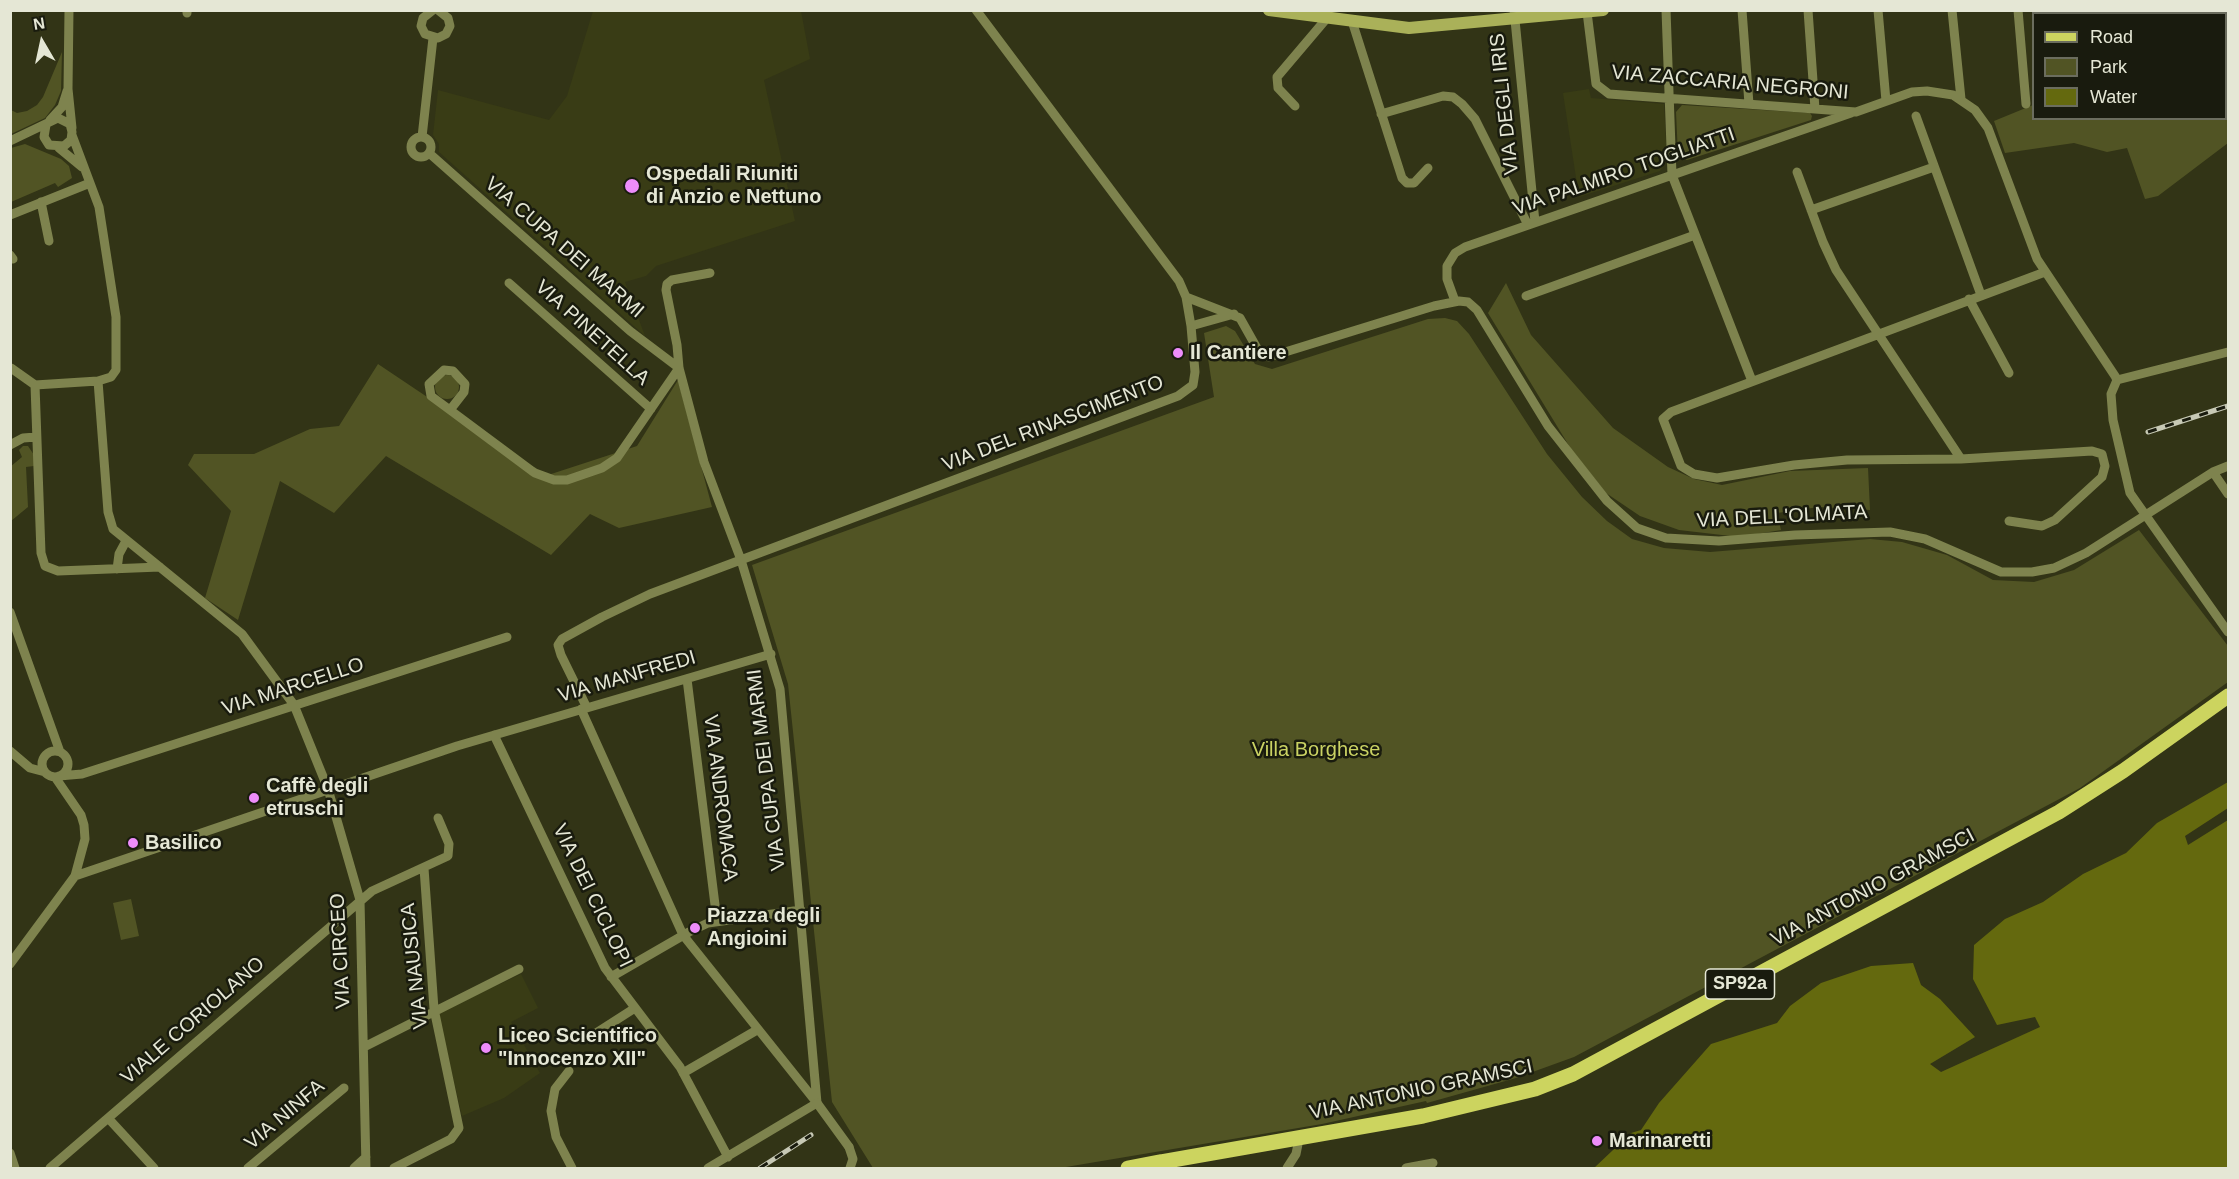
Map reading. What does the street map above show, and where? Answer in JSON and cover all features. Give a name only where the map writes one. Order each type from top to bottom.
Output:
[{"type":"main road","name":"VIA ANTONIO GRAMSCI","points":[[1128,1168],[1160,1165],[1423,1116],[1535,1089],[1573,1074],[2059,812],[2123,771],[2229,696]]},
{"type":"main road","name":"VIA ANTONIO GRAMSCI","points":[[1182,1168],[1205,1155]]},
{"type":"street","points":[[11,368],[35,385],[98,381],[111,377],[116,370],[117,323],[102,221],[72,132],[68,89],[69,10]]},
{"type":"street","points":[[433,10],[423,18],[422,26],[425,34],[433,38],[442,37],[450,26],[448,18],[438,10]]},
{"type":"street","name":"VIA DEL RINASCIMENTO","points":[[817,1102],[683,935],[559,652],[558,645],[562,639],[645,596],[1186,393],[1194,385],[1191,326],[1186,297],[1176,276],[976,10]]},
{"type":"street","points":[[1269,10],[1414,28],[1514,15],[1603,10]]},
{"type":"street","points":[[1666,10],[1672,175],[1752,381]]},
{"type":"street","points":[[1742,10],[1749,104]]},
{"type":"street","points":[[1808,10],[1815,109]]},
{"type":"street","points":[[1878,10],[1886,101]]},
{"type":"street","points":[[1952,10],[1961,99]]},
{"type":"street","points":[[2018,10],[2026,104]]},
{"type":"street","name":"VIA ZACCARIA NEGRONI","points":[[1587,12],[1595,80],[1601,90],[1612,95],[1856,112],[1921,91],[1946,93],[1961,99],[1976,110],[1986,124],[2027,237],[2045,272],[2108,363],[2117,380]]},
{"type":"street","name":"VIA DEGLI IRIS","points":[[1514,15],[1532,223]]},
{"type":"street","points":[[1295,106],[1277,87],[1278,75],[1327,18]]},
{"type":"street","points":[[1352,21],[1404,180],[1414,183],[1428,168]]},
{"type":"street","points":[[422,137],[433,38]]},
{"type":"street","points":[[46,141],[43,133],[47,123],[62,106],[68,89]]},
{"type":"street","points":[[1381,114],[1443,96],[1453,97],[1475,119],[1532,223]]},
{"type":"street","name":"VIA PALMIRO TOGLIATTI","points":[[1455,302],[1447,273],[1448,263],[1455,253],[1473,243],[1856,112]]},
{"type":"street","points":[[1916,116],[1980,295]]},
{"type":"street","points":[[13,140],[47,123],[62,119],[72,132]]},
{"type":"street","points":[[58,148],[68,144],[72,132]]},
{"type":"street","points":[[422,137],[430,143],[429,153],[418,156],[411,149],[414,141],[422,137]]},
{"type":"street","points":[[13,140],[46,141],[84,170]]},
{"type":"street","name":"VIA CUPA DEI MARMI","points":[[429,153],[630,331],[679,368]]},
{"type":"street","points":[[1811,210],[1934,167]]},
{"type":"street","points":[[1797,172],[1836,270],[1880,333],[1960,459]]},
{"type":"street","points":[[10,215],[90,183]]},
{"type":"street","points":[[41,202],[49,241]]},
{"type":"street","points":[[1526,296],[1695,235]]},
{"type":"street","points":[[2009,521],[2042,526],[2055,520],[2102,477],[2105,466],[2102,454],[2092,451],[1960,459],[1828,461],[1725,478],[1701,476],[1683,468],[1677,459],[1664,426],[1665,416],[1752,381],[2045,272]]},
{"type":"street","name":"VIA CUPA DEI MARMI","points":[[710,273],[674,279],[667,284],[679,368],[706,469],[741,560],[780,689],[817,1102]]},
{"type":"street","name":"VIA PINETELLA","points":[[509,283],[651,409]]},
{"type":"street","points":[[1186,297],[1234,314],[1243,321],[1259,353],[1269,357],[1455,302]]},
{"type":"street","points":[[1969,299],[2009,373]]},
{"type":"street","name":"VIA DELL'OLMATA","points":[[1455,302],[1465,301],[1475,307],[1541,416],[1611,506],[1632,524],[1653,535],[1719,541],[1807,534],[1890,532],[1925,539],[1996,571],[2018,574],[2044,570],[2072,560],[2212,472],[2229,466]]},
{"type":"street","points":[[1191,326],[1234,314]]},
{"type":"street","points":[[2229,352],[2117,380],[2111,394],[2124,474],[2130,493],[2229,632]]},
{"type":"street","name":"VIA PINETELLA","points":[[450,410],[535,473],[554,480],[570,479],[605,466],[617,458],[632,440],[679,368]]},
{"type":"street","points":[[444,370],[453,371],[465,384],[464,392],[450,410],[428,390],[436,374],[444,370]]},
{"type":"street","name":"VIA CIRCEO","points":[[98,381],[109,517],[115,532],[242,634],[294,705],[328,789],[360,900],[366,1168]]},
{"type":"street","points":[[35,385],[44,564],[54,570],[160,567]]},
{"type":"street","points":[[10,445],[23,438],[36,437]]},
{"type":"street","points":[[2212,472],[2229,494]]},
{"type":"street","points":[[117,569],[119,554],[126,541]]},
{"type":"street","points":[[10,612],[60,752],[75,768],[90,771]]},
{"type":"street","name":"VIA MARCELLO","points":[[57,777],[90,771],[507,637]]},
{"type":"street","name":"VIA MANFREDI","points":[[75,876],[494,735],[771,654]]},
{"type":"street","name":"VIA ANDROMACA","points":[[687,679],[717,921]]},
{"type":"street","name":"VIA DEI CICLOPI","points":[[494,735],[611,977],[683,1073],[728,1158]]},
{"type":"street","points":[[45,772],[42,765],[54,736]]},
{"type":"street","points":[[10,751],[33,769],[57,777],[81,815],[85,839],[75,876],[10,964]]},
{"type":"street","points":[[22,759],[60,752]]},
{"type":"street","points":[[57,777],[66,771],[68,763]]},
{"type":"street","name":"VIALE CORIOLANO","points":[[50,1168],[360,900],[382,884],[446,858],[450,851],[438,818]]},
{"type":"street","name":"VIA NAUSICA","points":[[394,1168],[451,1139],[458,1131],[459,1120],[434,1009],[424,868]]},
{"type":"street","points":[[611,977],[683,935],[717,921],[801,910]]},
{"type":"street","points":[[364,1047],[434,1009],[519,969]]},
{"type":"street","points":[[596,1033],[635,1008]]},
{"type":"street","points":[[683,1073],[757,1030]]},
{"type":"street","points":[[569,1071],[555,1089],[551,1111],[556,1137],[572,1168]]},
{"type":"street","name":"VIA NINFA","points":[[248,1168],[344,1088]]},
{"type":"street","points":[[708,1168],[728,1158],[817,1102],[849,1147],[853,1159],[850,1168]]},
{"type":"street","points":[[108,1118],[154,1168]]},
{"type":"street","points":[[1287,1168],[1294,1158],[1299,1138]]},
{"type":"street","points":[[10,1153],[15,1168]]},
{"type":"street","points":[[354,1168],[366,1157]]},
{"type":"street","points":[[1406,1168],[1433,1163]]},
{"type":"shaded area","name":"Ospedali Riuniti di Anzio e Nettuno","points":[[593,11],[801,11],[810,59],[764,80],[795,221],[656,266],[646,276],[625,282],[645,336],[439,152],[439,144],[433,135],[438,90],[549,120],[567,96]]},
{"type":"shaded area","points":[[1589,89],[1591,98],[1664,104],[1667,161],[1660,171],[1579,197],[1563,93]]},
{"type":"shaded area","name":"Liceo Scientifico \"Innocenzo XII\"","points":[[521,974],[538,1008],[511,1022],[540,1073],[504,1098],[462,1116],[438,1013]]},
{"type":"green space","points":[[2228,16],[2228,143],[2158,196],[2145,199],[2127,148],[2107,152],[2074,143],[2005,153],[1994,121],[2032,105],[2032,120],[2227,120]]},
{"type":"green space","points":[[62,52],[61,91],[55,105],[45,118],[11,134],[11,110],[17,113],[27,111],[37,105],[43,97]]},
{"type":"green space","points":[[1682,105],[1810,113],[1812,116],[1811,120],[1687,160],[1678,155],[1676,112]]},
{"type":"green space","points":[[25,144],[61,159],[69,166],[72,178],[58,187],[55,183],[11,202],[11,148]]},
{"type":"green space","points":[[1506,283],[1531,335],[1613,428],[1668,467],[1694,479],[1722,485],[1790,471],[1868,468],[1870,510],[1819,507],[1777,513],[1781,530],[1739,537],[1679,530],[1640,516],[1606,493],[1571,449],[1488,313]]},
{"type":"green space","name":"Villa Borghese","points":[[1445,318],[1457,321],[1469,334],[1547,454],[1582,497],[1607,521],[1632,539],[1664,548],[1710,552],[1870,539],[1902,542],[1947,555],[1993,580],[2034,582],[2074,570],[2139,530],[2228,646],[2228,682],[2080,788],[1574,1057],[1516,1078],[1427,1103],[1426,1101],[1322,1124],[1060,1168],[873,1168],[832,1102],[788,684],[752,565],[1214,397],[1204,333],[1226,326],[1235,331],[1255,364],[1272,369],[1428,319]]},
{"type":"green space","points":[[378,364],[545,476],[637,446],[678,380],[712,507],[619,528],[590,514],[551,555],[386,456],[334,513],[280,481],[238,620],[205,598],[231,511],[188,465],[194,454],[254,454],[310,429],[339,426]]},
{"type":"green space","points":[[447,375],[456,378],[459,387],[456,396],[447,399],[438,396],[435,387],[438,378]]},
{"type":"green space","points":[[23,446],[28,446],[34,455],[34,466],[26,467],[28,507],[11,521],[10,467],[22,457],[19,450]]},
{"type":"green space","points":[[131,899],[139,936],[121,940],[113,903]]},
{"type":"water","points":[[2228,782],[2228,808],[2185,836],[2188,845],[2228,820],[2228,1168],[1594,1168],[1631,1133],[1641,1130],[1659,1103],[1711,1044],[1777,1023],[1790,1006],[1821,983],[1871,966],[1913,963],[1921,985],[1940,999],[1975,1037],[1930,1064],[1941,1072],[2040,1027],[2035,1017],[1997,1025],[1973,979],[1974,945],[2005,919],[2043,902],[2083,874],[2126,853],[2157,823]]},
{"type":"railway","points":[[2148,432],[2228,406]]},
{"type":"railway","points":[[760,1168],[811,1135]]},
{"type":"place","name":"Ospedali Riuniti di Anzio e Nettuno","points":[[632,186]]},
{"type":"place","name":"Il Cantiere","points":[[1178,353]]},
{"type":"place","name":"Caffè degli etruschi","points":[[254,798]]},
{"type":"place","name":"Basilico","points":[[133,843]]},
{"type":"place","name":"Piazza degli Angioini","points":[[695,928]]},
{"type":"place","name":"Liceo Scientifico \"Innocenzo XII\"","points":[[486,1048]]},
{"type":"place","name":"Marinaretti","points":[[1597,1141]]}]
